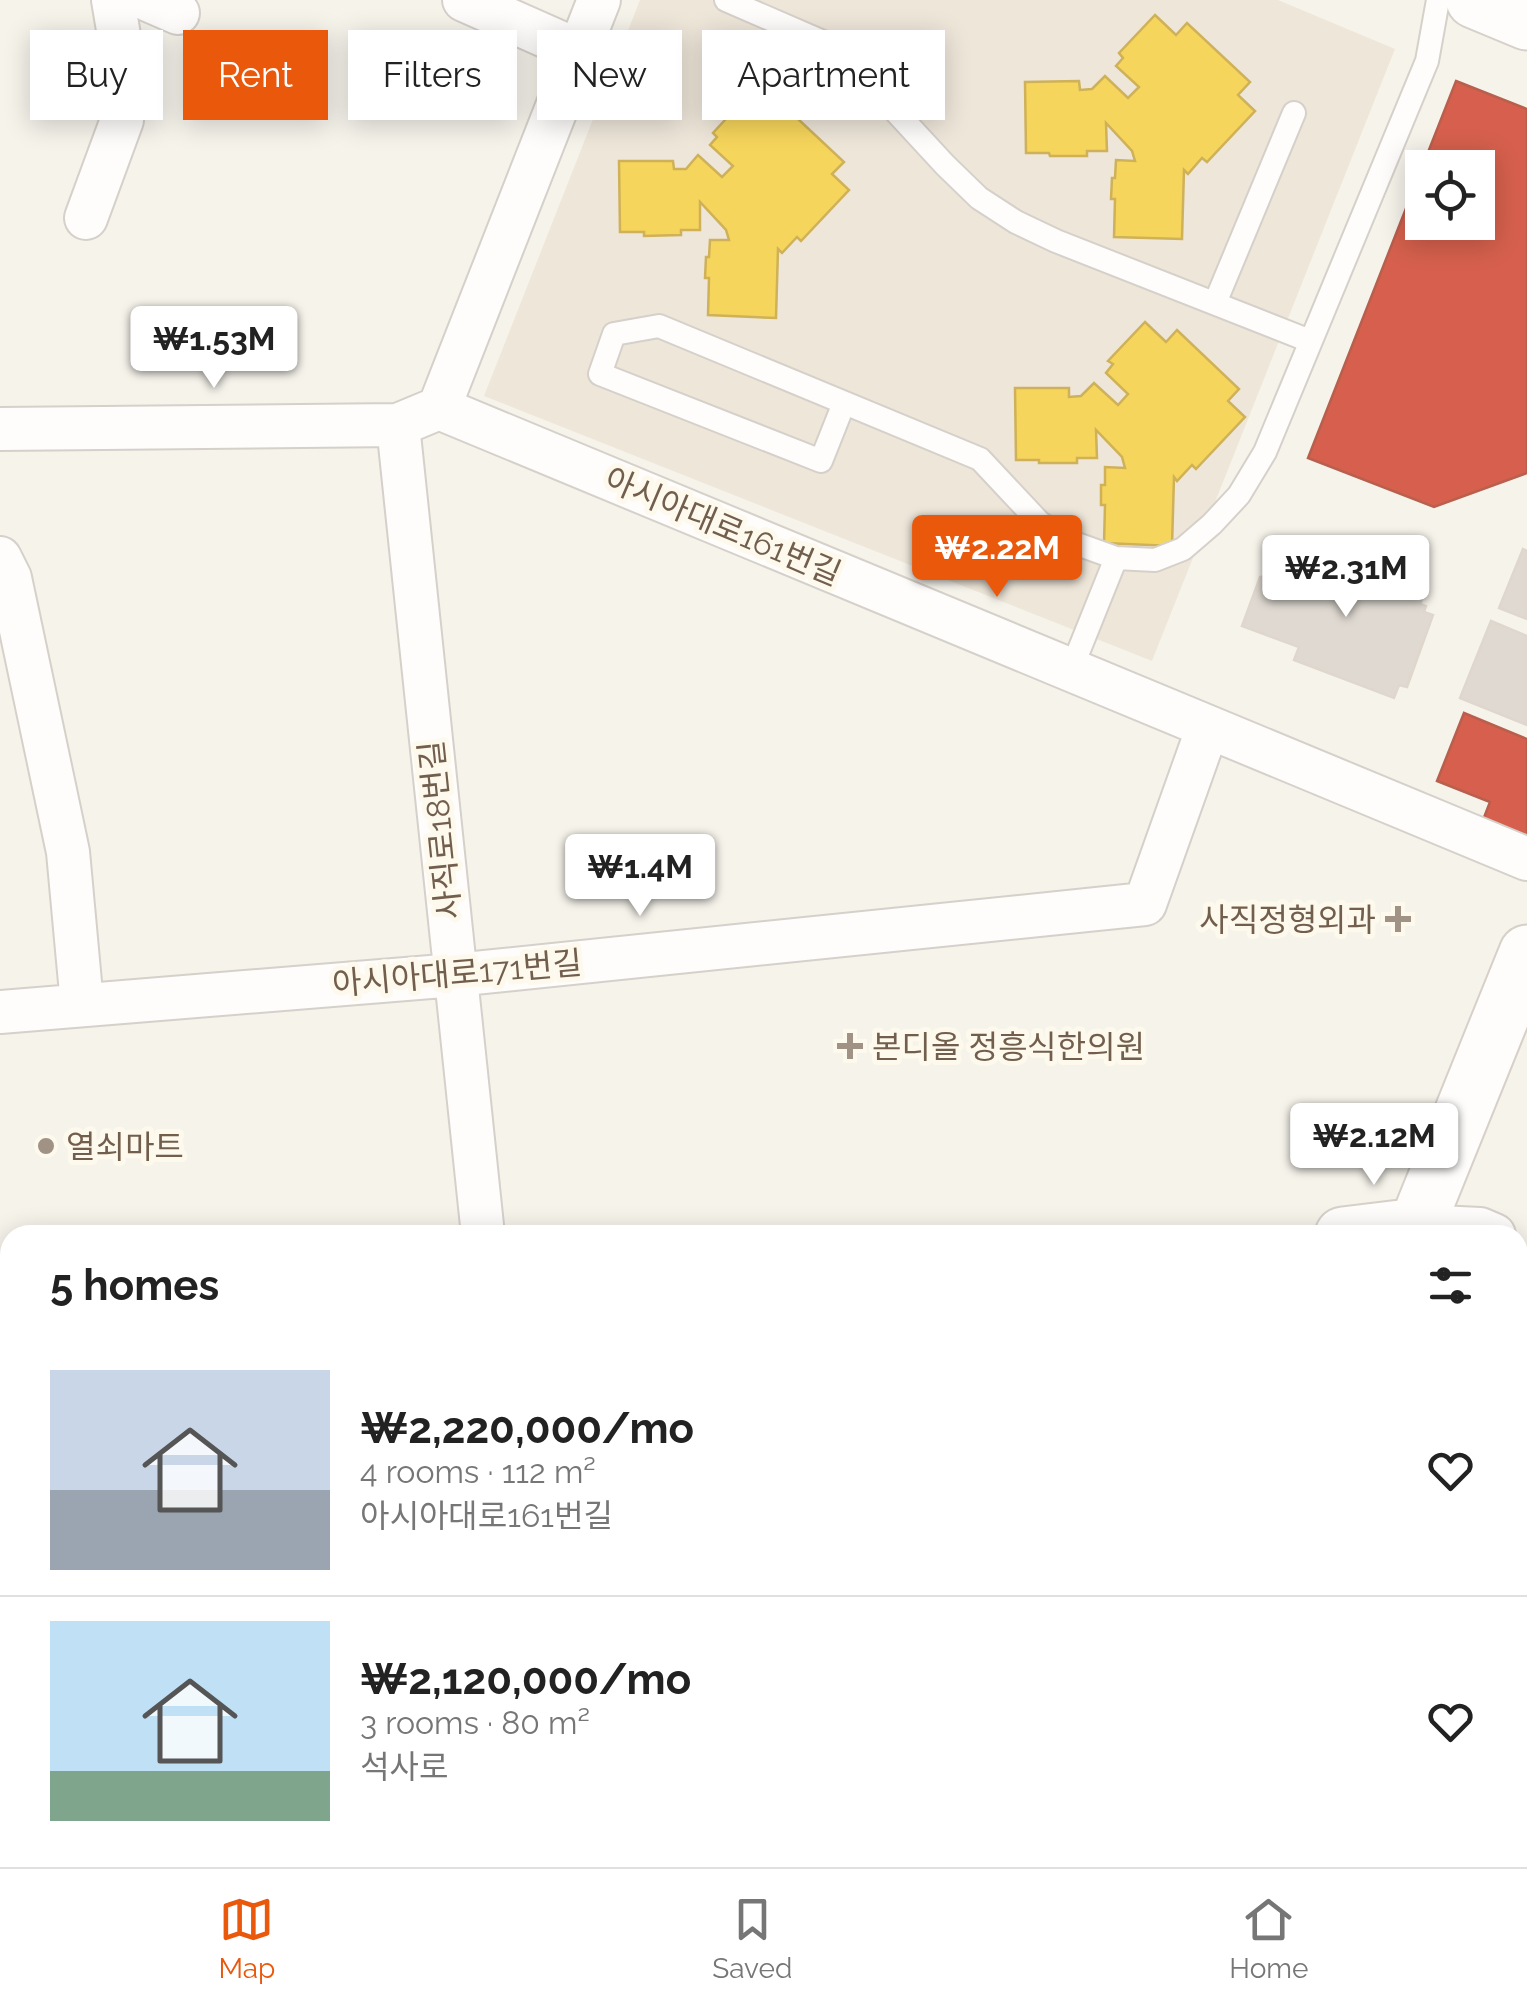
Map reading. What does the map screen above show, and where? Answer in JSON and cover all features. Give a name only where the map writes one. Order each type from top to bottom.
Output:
[{"type":"main road","points":[[1474,0],[1527,22]]},
{"type":"main road","points":[[1417,1225],[1527,953]]},
{"type":"street","points":[[86,218],[122,120],[124,59],[113,0]]},
{"type":"street","points":[[464,0],[537,32]]},
{"type":"street","points":[[587,30],[599,0]]},
{"type":"street","points":[[0,430],[398,425],[438,408],[552,120]]},
{"type":"street","name":"아시아대로161번길","points":[[438,408],[1527,859]]},
{"type":"street","name":"사직로18번길","points":[[398,425],[482,1225]]},
{"type":"street","points":[[0,558],[10,578],[68,852],[82,1004]]},
{"type":"street","name":"아시아대로171번길","points":[[0,1012],[455,974],[1145,904],[1208,727]]},
{"type":"lane","points":[[726,0],[838,48],[945,166],[979,198],[1016,222],[1310,341]]},
{"type":"lane","points":[[844,403],[821,462],[600,374],[614,334],[659,326],[980,459],[1040,522],[1077,544],[1116,558],[1155,560],[1183,549],[1239,496],[1265,452],[1427,62],[1438,0]]},
{"type":"lane","points":[[1215,303],[1294,113]]},
{"type":"lane","points":[[1071,670],[1116,558]]},
{"type":"shaded area","points":[[640,0],[1278,0],[1395,49],[1152,661],[484,396],[593,120],[682,120],[682,30],[628,30]]},
{"type":"building: Homes","points":[[1155,15],[1176,35],[1187,23],[1250,82],[1238,95],[1255,111],[1207,162],[1202,158],[1188,174],[1184,170],[1182,239],[1114,237],[1112,178],[1116,160],[1135,161],[1132,151],[1106,123],[1107,151],[1087,151],[1087,156],[1026,153],[1025,82],[1079,81],[1080,90],[1092,89],[1105,76],[1128,98],[1139,87],[1116,66],[1123,58],[1119,53]]},
{"type":"building: Homes","points":[[725,120],[799,120],[844,162],[832,174],[849,190],[801,241],[797,237],[782,253],[778,249],[776,318],[708,315],[709,278],[705,278],[710,240],[729,240],[726,230],[700,202],[700,230],[644,236],[644,232],[620,232],[619,161],[673,161],[674,169],[686,169],[698,155],[722,177],[733,166],[710,145],[717,137],[713,133]]},
{"type":"building: Homes","points":[[1145,322],[1166,342],[1177,330],[1239,389],[1228,401],[1245,417],[1196,469],[1192,465],[1177,481],[1174,477],[1172,546],[1104,543],[1101,485],[1105,485],[1105,467],[1125,468],[1122,457],[1096,430],[1097,458],[1077,458],[1077,463],[1016,460],[1015,388],[1069,388],[1069,397],[1081,396],[1094,383],[1118,405],[1128,394],[1106,373],[1113,364],[1108,361]]},
{"type":"building: Shops","points":[[1456,81],[1527,109],[1527,473],[1434,507],[1308,458],[1405,211],[1405,240],[1495,240],[1495,150],[1429,150]]},
{"type":"building: Shops","points":[[1464,713],[1527,739],[1527,838],[1483,820],[1490,802],[1437,781]]},
{"type":"building: Other","points":[[1523,549],[1527,551],[1527,619],[1499,608]]},
{"type":"building: Other","points":[[1362,554],[1400,568],[1396,578],[1426,590],[1420,604],[1426,606],[1424,612],[1433,615],[1407,687],[1399,685],[1394,698],[1294,660],[1299,647],[1242,626],[1260,577]]},
{"type":"building: Other","points":[[1491,621],[1527,636],[1527,725],[1460,698]]},
{"type":"place","name":"사직정형외과","points":[[1398,919]]},
{"type":"place","name":"본디올 정흥식한의원","points":[[850,1046]]},
{"type":"place","name":"열쇠마트","points":[[46,1146]]}]
